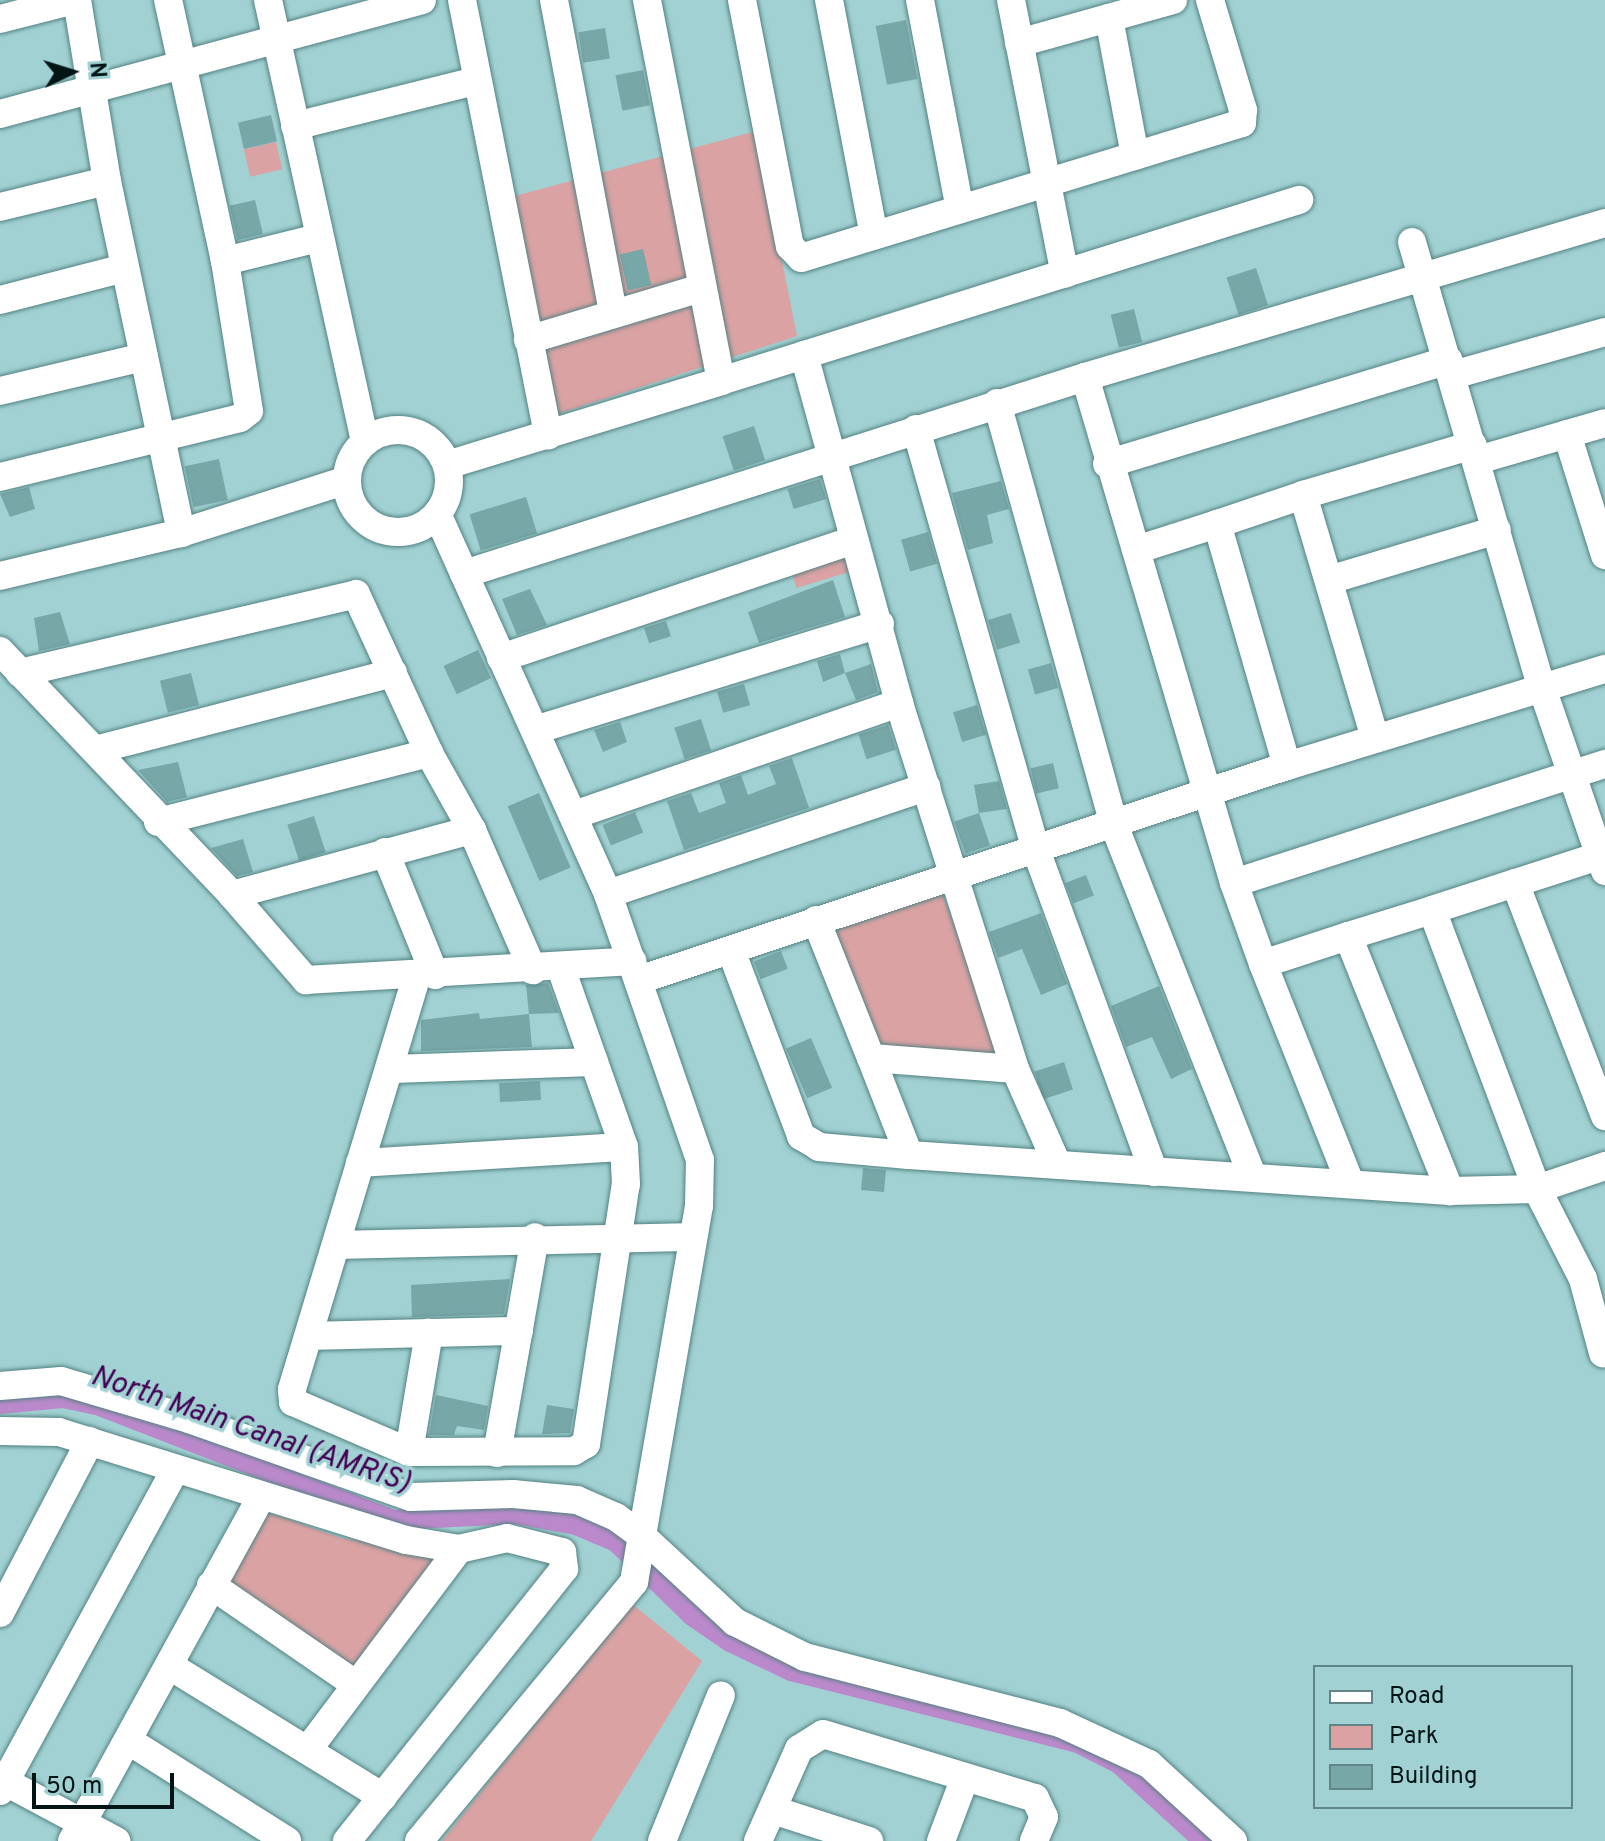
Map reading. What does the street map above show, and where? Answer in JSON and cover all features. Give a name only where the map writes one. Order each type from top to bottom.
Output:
[{"type":"street","points":[[0,19],[76,0],[107,181],[181,533]]},
{"type":"street","points":[[0,477],[161,438],[249,411],[225,261],[168,0]]},
{"type":"street","points":[[268,0],[365,441]]},
{"type":"street","points":[[0,114],[375,5],[422,0]]},
{"type":"street","points":[[462,0],[548,436]]},
{"type":"street","points":[[554,0],[613,311]]},
{"type":"street","points":[[647,0],[721,381]]},
{"type":"street","points":[[742,0],[793,253],[809,256],[1244,120],[1210,0]]},
{"type":"street","points":[[829,0],[874,235]]},
{"type":"street","points":[[920,0],[960,209]]},
{"type":"street","points":[[1011,0],[1044,184],[1065,274]]},
{"type":"street","points":[[1019,43],[1168,1]]},
{"type":"street","points":[[1109,18],[1135,156]]},
{"type":"street","points":[[295,126],[476,81]]},
{"type":"street","points":[[0,207],[107,181]]},
{"type":"street","points":[[447,465],[1299,200]]},
{"type":"street","points":[[464,574],[829,454],[1605,223]]},
{"type":"street","points":[[225,261],[318,238]]},
{"type":"street","points":[[1263,964],[1515,883],[1603,860],[1541,685],[1412,242]]},
{"type":"street","points":[[0,300],[125,268]]},
{"type":"street","points":[[528,340],[613,311],[701,288]]},
{"type":"street","points":[[1107,464],[1451,368],[1605,332]]},
{"type":"street","points":[[804,355],[829,454],[880,624],[899,703],[1015,1069],[1057,1164]]},
{"type":"street","points":[[0,391],[144,357]]},
{"type":"street","points":[[1085,377],[1107,464],[1136,550],[1204,793],[1263,964],[1350,1183]]},
{"type":"street","points":[[997,403],[1114,825],[1253,1177]]},
{"type":"street","points":[[1136,550],[1303,495],[1605,423]]},
{"type":"street","points":[[916,429],[1036,850],[1154,1172]]},
{"type":"street","points":[[395,430],[408,431],[432,443],[447,465],[449,490],[438,515],[407,532],[375,527],[352,503],[347,480],[354,455],[365,441],[395,430]]},
{"type":"street","points":[[1567,434],[1605,555]]},
{"type":"street","points":[[0,576],[181,533],[347,480]]},
{"type":"street","points":[[1303,495],[1375,738]]},
{"type":"street","points":[[419,1841],[634,1582],[693,1237],[700,1160],[608,894],[438,515]]},
{"type":"street","points":[[1217,524],[1287,766]]},
{"type":"street","points":[[1329,580],[1497,530]]},
{"type":"street","points":[[501,658],[854,540]]},
{"type":"street","points":[[20,673],[356,594],[429,753],[594,1062],[624,1147],[620,1235],[586,1444],[574,1451],[409,1452],[295,1405],[292,1390],[338,1245],[360,1163],[426,975],[385,852]]},
{"type":"street","points":[[535,730],[880,624]]},
{"type":"street","points":[[0,651],[95,750],[158,822],[232,895],[306,980],[547,969],[636,970],[732,953],[816,920],[1114,825],[1204,793],[1541,685],[1605,669]]},
{"type":"street","points":[[95,750],[393,673]]},
{"type":"street","points":[[574,815],[899,703]]},
{"type":"street","points":[[158,822],[429,753]]},
{"type":"street","points":[[1234,883],[1605,764]]},
{"type":"street","points":[[608,894],[926,787]]},
{"type":"street","points":[[232,895],[472,830]]},
{"type":"street","points":[[1515,883],[1605,1116]]},
{"type":"street","points":[[1432,910],[1537,1189],[1583,1279],[1603,1353]]},
{"type":"street","points":[[816,920],[909,1155]]},
{"type":"street","points":[[1348,936],[1450,1191]]},
{"type":"street","points":[[732,953],[801,1136],[819,1147],[1450,1191],[1537,1189],[1605,1166]]},
{"type":"street","points":[[871,1058],[1015,1069]]},
{"type":"street","points":[[392,1069],[594,1062]]},
{"type":"street","points":[[360,1163],[624,1147]]},
{"type":"street","points":[[338,1245],[620,1235],[693,1237]]},
{"type":"street","points":[[497,1453],[535,1237]]},
{"type":"street","points":[[310,1336],[519,1331]]},
{"type":"street","points":[[409,1452],[429,1333]]},
{"type":"street","points":[[0,1386],[61,1381],[189,1419],[411,1497],[513,1494],[577,1500],[616,1517],[735,1622],[805,1657],[1060,1723],[1149,1764],[1233,1841]]},
{"type":"street","points":[[0,1431],[31,1428],[90,1441],[406,1540],[459,1549],[507,1538],[555,1547],[566,1560],[564,1569],[347,1841]]},
{"type":"street","points":[[0,1613],[90,1441]]},
{"type":"street","points":[[116,1841],[78,1830],[2,1784],[175,1470]]},
{"type":"street","points":[[78,1830],[261,1497]]},
{"type":"street","points":[[309,1748],[459,1549]]},
{"type":"street","points":[[211,1585],[355,1684]]},
{"type":"street","points":[[170,1666],[309,1748],[383,1797]]},
{"type":"street","points":[[662,1841],[721,1695]]},
{"type":"street","points":[[758,1841],[799,1749],[816,1735],[1040,1802],[1044,1817],[1034,1841]]},
{"type":"street","points":[[129,1741],[287,1841]]},
{"type":"street","points":[[941,1841],[964,1780]]},
{"type":"street","points":[[773,1810],[869,1841]]},
{"type":"green space","points":[[756,131],[797,336],[558,414],[515,196]]},
{"type":"green space","points":[[276,142],[282,169],[250,177],[244,149]]},
{"type":"green space","points":[[842,549],[849,572],[796,588],[789,565]]},
{"type":"green space","points":[[942,892],[1005,1059],[874,1050],[828,931]]},
{"type":"green space","points":[[260,1509],[341,1538],[446,1551],[356,1673],[224,1583]]},
{"type":"green space","points":[[631,1603],[702,1661],[591,1841],[442,1841]]},
{"type":"building","points":[[906,20],[917,79],[887,85],[876,26]]},
{"type":"building","points":[[605,28],[610,59],[583,63],[578,32]]},
{"type":"building","points":[[643,70],[650,105],[622,111],[616,75]]},
{"type":"building","points":[[271,115],[277,141],[244,149],[238,123]]},
{"type":"building","points":[[255,200],[263,234],[238,240],[230,206]]},
{"type":"building","points":[[643,249],[651,285],[628,290],[620,254]]},
{"type":"building","points":[[1256,268],[1268,305],[1239,315],[1227,278]]},
{"type":"building","points":[[1134,309],[1142,342],[1119,348],[1111,315]]},
{"type":"building","points":[[754,426],[765,460],[734,470],[723,436]]},
{"type":"building","points":[[219,459],[228,500],[193,507],[185,466]]},
{"type":"building","points":[[820,479],[826,499],[794,509],[787,489]]},
{"type":"building","points":[[1001,481],[1009,509],[987,515],[993,543],[968,550],[952,493]]},
{"type":"building","points":[[29,487],[35,509],[10,517],[0,494]]},
{"type":"building","points":[[526,497],[537,533],[481,551],[470,514]]},
{"type":"building","points":[[928,532],[937,564],[910,571],[901,540]]},
{"type":"building","points":[[833,580],[845,617],[759,643],[748,612]]},
{"type":"building","points":[[530,589],[547,625],[517,635],[502,599]]},
{"type":"building","points":[[60,612],[70,644],[39,651],[34,618]]},
{"type":"building","points":[[1011,613],[1020,643],[997,650],[988,620]]},
{"type":"building","points":[[666,621],[671,636],[649,643],[644,628]]},
{"type":"building","points":[[478,650],[491,678],[457,694],[444,666]]},
{"type":"building","points":[[840,654],[845,673],[823,682],[817,661]]},
{"type":"building","points":[[1051,663],[1058,688],[1035,695],[1028,670]]},
{"type":"building","points":[[871,664],[878,692],[856,700],[845,673]]},
{"type":"building","points":[[191,673],[199,705],[168,713],[160,681]]},
{"type":"building","points":[[744,684],[750,705],[723,713],[717,692]]},
{"type":"building","points":[[977,705],[986,735],[962,742],[953,712]]},
{"type":"building","points":[[701,719],[711,750],[685,759],[674,728]]},
{"type":"building","points":[[620,722],[627,742],[603,752],[594,730]]},
{"type":"building","points":[[888,725],[896,750],[867,759],[859,735]]},
{"type":"building","points":[[792,758],[809,808],[684,850],[667,801],[691,793],[699,813],[726,803],[719,783],[741,775],[748,795],[776,784],[769,766]]},
{"type":"building","points":[[178,762],[187,797],[167,802],[138,770]]},
{"type":"building","points":[[1053,763],[1059,788],[1036,794],[1031,768]]},
{"type":"building","points":[[999,781],[1007,809],[979,813],[974,785]]},
{"type":"building","points":[[539,793],[571,868],[539,881],[508,806]]},
{"type":"building","points":[[635,812],[643,832],[611,846],[603,825]]},
{"type":"building","points":[[979,813],[990,845],[965,854],[954,821]]},
{"type":"building","points":[[314,816],[326,852],[299,861],[287,825]]},
{"type":"building","points":[[243,839],[253,872],[237,876],[211,848]]},
{"type":"building","points":[[1086,875],[1094,896],[1073,903],[1065,883]]},
{"type":"building","points":[[1041,913],[1067,984],[1041,995],[1022,949],[998,958],[989,932]]},
{"type":"building","points":[[781,951],[788,969],[761,979],[754,961]]},
{"type":"building","points":[[548,983],[559,1013],[529,1014],[526,985]]},
{"type":"building","points":[[1159,986],[1192,1069],[1171,1079],[1152,1037],[1126,1047],[1111,1006]]},
{"type":"building","points":[[479,1013],[480,1019],[529,1014],[532,1047],[421,1051],[421,1020]]},
{"type":"building","points":[[811,1038],[832,1088],[807,1098],[786,1049]]},
{"type":"building","points":[[1064,1062],[1073,1090],[1043,1099],[1035,1072]]},
{"type":"building","points":[[540,1081],[541,1100],[500,1102],[499,1083]]},
{"type":"building","points":[[863,1168],[886,1170],[884,1192],[861,1190]]},
{"type":"building","points":[[510,1279],[504,1314],[412,1317],[411,1285]]},
{"type":"building","points":[[436,1395],[488,1406],[484,1430],[457,1426],[454,1435],[429,1435]]},
{"type":"building","points":[[547,1405],[574,1409],[570,1433],[542,1434]]},
{"type":"waterway","name":"North Main Canal (AMRIS)","points":[[0,1404],[63,1398],[97,1405],[394,1520],[515,1514],[576,1525],[616,1542],[692,1616],[730,1642],[791,1671],[1078,1743],[1119,1764],[1203,1841]]}]
